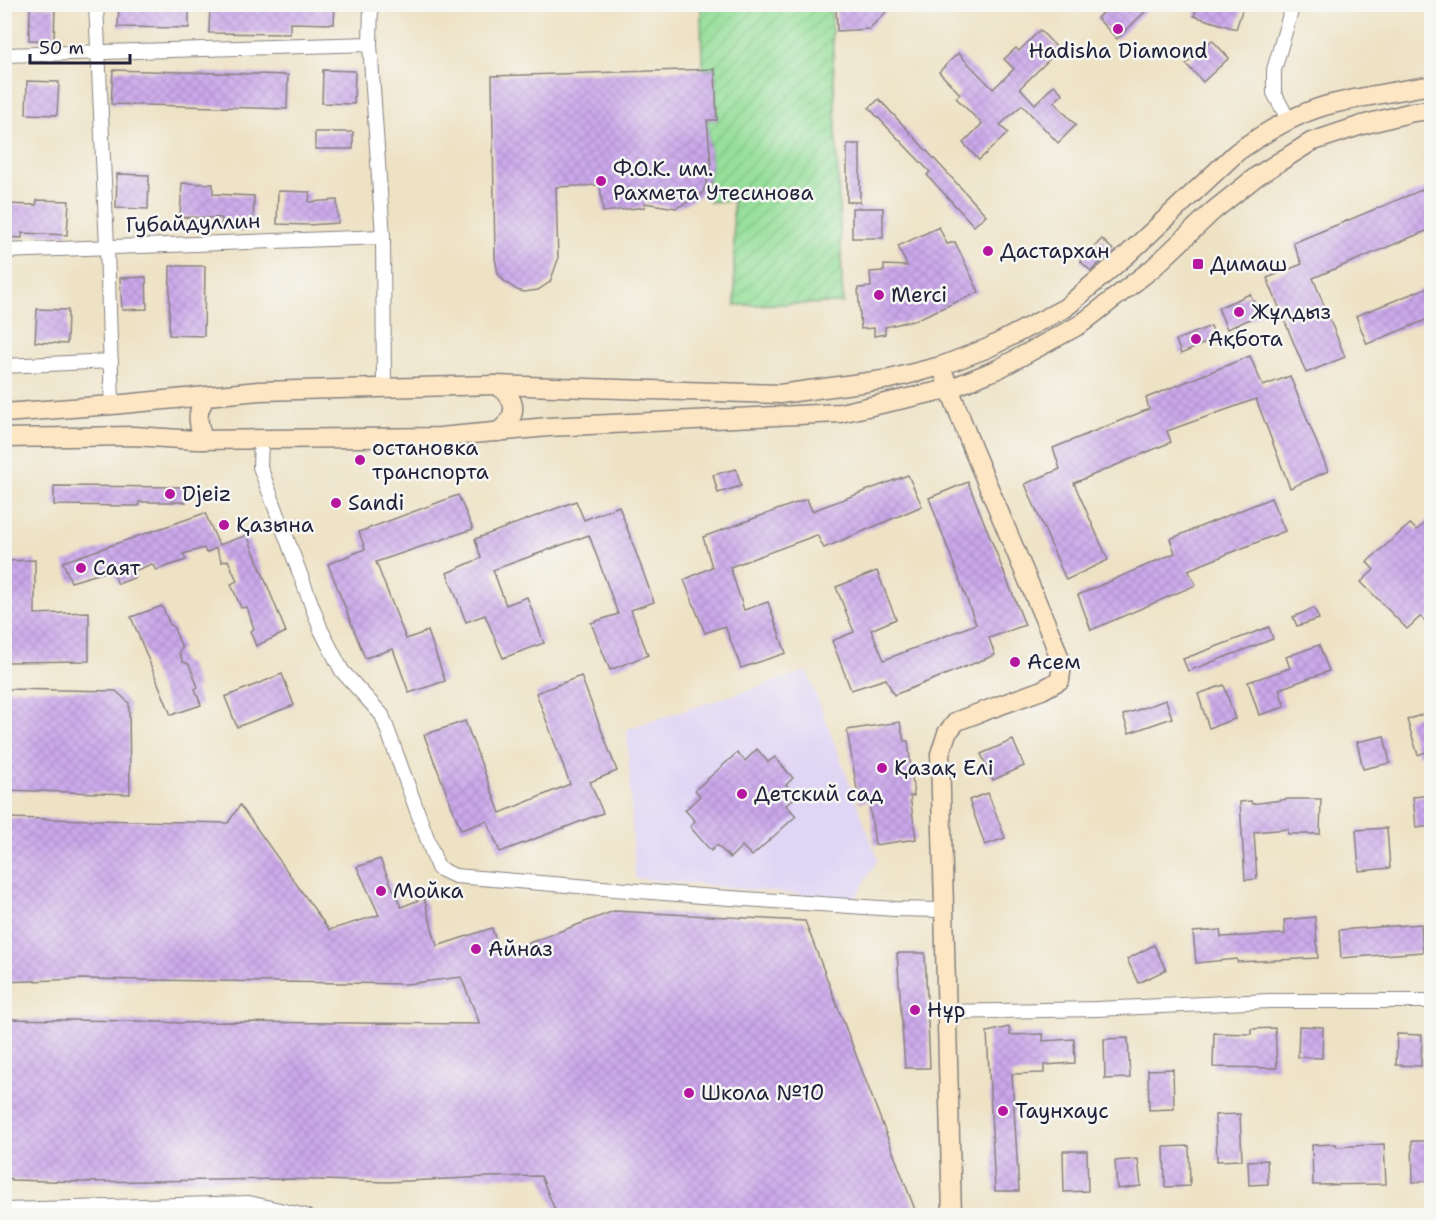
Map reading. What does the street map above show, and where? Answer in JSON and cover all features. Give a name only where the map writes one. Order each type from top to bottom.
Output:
[{"type":"street","points":[[96,4],[112,405]]},
{"type":"street","points":[[371,4],[370,44],[383,237],[384,388]]},
{"type":"street","points":[[1289,121],[1274,93],[1274,70],[1293,4]]},
{"type":"street","points":[[4,55],[370,44]]},
{"type":"street","points":[[4,412],[112,405],[259,391],[496,385],[780,394],[890,379],[941,366],[988,348],[1065,308],[1128,254],[1238,152],[1257,138],[1289,121],[1330,104],[1431,85]]},
{"type":"street","points":[[4,438],[134,436],[204,440],[441,436],[548,427],[840,413],[949,388],[998,369],[1081,324],[1153,268],[1213,211],[1257,176],[1311,142],[1362,124],[1431,110]]},
{"type":"street","name":"Губайдуллин","points":[[4,251],[383,237]]},
{"type":"street","points":[[4,366],[111,361]]},
{"type":"street","points":[[941,366],[1062,665],[1060,680],[1042,690],[957,721],[947,733],[940,754],[952,1215]]},
{"type":"street","points":[[496,385],[508,394],[514,406],[511,417],[498,432]]},
{"type":"street","points":[[204,440],[198,416],[208,396]]},
{"type":"street","points":[[261,439],[260,467],[321,630],[342,671],[382,715],[438,868],[454,876],[701,896],[895,909],[944,910]]},
{"type":"street","points":[[946,1012],[1097,1009],[1269,1001],[1431,1000]]},
{"type":"street","points":[[4,1210],[249,1203],[306,1215]]},
{"type":"shaded area","name":"Детский сад","points":[[807,671],[878,859],[854,900],[635,878],[627,729]]},
{"type":"green space","points":[[701,5],[831,5],[843,303],[735,305],[733,201],[709,202],[708,179],[711,164],[707,120],[717,120],[715,69],[702,69]]},
{"type":"building","points":[[119,4],[189,4],[189,28],[118,27]]},
{"type":"building","points":[[210,4],[335,4],[334,24],[290,23],[290,34],[209,33]]},
{"type":"building","points":[[836,4],[894,4],[869,29],[837,31]]},
{"type":"building","name":"Hadisha Diamond","points":[[1111,4],[1153,4],[1117,39],[1097,18]]},
{"type":"building","points":[[1198,4],[1244,4],[1236,29],[1194,16]]},
{"type":"building","points":[[30,6],[55,7],[54,41],[29,40]]},
{"type":"building","points":[[1040,30],[1059,50],[1020,88],[1035,104],[1054,85],[1063,94],[1054,102],[1076,125],[1058,143],[1022,105],[1000,125],[1008,133],[979,160],[963,143],[982,124],[956,98],[960,94],[939,72],[958,53],[993,89],[1014,69],[1004,59],[1016,48],[1019,51]]},
{"type":"building","points":[[1212,40],[1229,58],[1203,82],[1186,64]]},
{"type":"building","name":"Ф.О.К. им. Рахмета Утесинова","points":[[715,69],[717,120],[707,120],[711,164],[703,192],[697,198],[676,208],[644,203],[645,207],[603,212],[600,185],[556,187],[558,260],[550,282],[538,290],[524,292],[504,281],[498,274],[495,258],[492,76]]},
{"type":"building","points":[[113,70],[288,75],[287,109],[111,104]]},
{"type":"building","points":[[323,70],[355,71],[354,104],[322,103]]},
{"type":"building","points":[[27,81],[59,82],[57,115],[26,114]]},
{"type":"building","points":[[879,99],[986,215],[974,226],[927,175],[930,172],[869,108]]},
{"type":"building","points":[[315,132],[353,132],[353,149],[315,149]]},
{"type":"building","points":[[847,144],[860,144],[860,202],[847,202]]},
{"type":"building","points":[[117,174],[149,175],[148,209],[116,208]]},
{"type":"building","points":[[182,183],[213,184],[213,194],[254,196],[253,229],[221,228],[222,218],[180,217]]},
{"type":"building","points":[[1431,186],[1431,229],[1313,278],[1345,357],[1306,373],[1267,278],[1302,264],[1293,243]]},
{"type":"building","points":[[278,191],[310,192],[309,202],[337,200],[338,223],[277,224]]},
{"type":"building","points":[[37,200],[69,201],[67,235],[22,233],[22,238],[4,237],[4,204],[36,205]]},
{"type":"building","points":[[852,208],[883,208],[883,238],[852,238]]},
{"type":"building","points":[[939,227],[947,244],[955,242],[979,292],[915,320],[885,327],[885,334],[874,336],[874,328],[861,329],[858,288],[871,287],[870,272],[884,271],[884,265],[907,266],[898,246]]},
{"type":"building","points":[[1102,239],[1113,250],[1091,271],[1080,261]]},
{"type":"building","points":[[170,266],[205,266],[204,336],[169,335]]},
{"type":"building","points":[[146,277],[147,309],[122,310],[120,278]]},
{"type":"building","points":[[1431,286],[1431,318],[1367,344],[1356,316]]},
{"type":"building","name":"Жұлдыз","points":[[1250,294],[1260,315],[1227,329],[1218,308]]},
{"type":"building","points":[[37,309],[68,310],[67,344],[35,342]]},
{"type":"building","name":"Ақбота","points":[[1211,326],[1216,338],[1181,354],[1176,340]]},
{"type":"building","points":[[1250,356],[1263,386],[1290,376],[1328,471],[1290,488],[1256,399],[1167,431],[1171,442],[1074,483],[1108,560],[1066,580],[1025,484],[1060,469],[1053,448],[1149,409],[1146,398]]},
{"type":"building","points":[[736,469],[741,486],[718,493],[713,475]]},
{"type":"building","points":[[908,475],[922,506],[824,548],[817,535],[730,567],[744,610],[768,602],[786,653],[741,668],[725,626],[705,633],[684,580],[712,567],[703,537],[807,499],[812,511]]},
{"type":"building","points":[[968,482],[1025,625],[989,638],[995,655],[894,695],[886,679],[851,690],[832,641],[854,632],[836,587],[877,571],[896,619],[871,630],[884,660],[976,624],[929,498]]},
{"type":"building","points":[[54,486],[187,487],[186,502],[139,502],[139,506],[54,505]]},
{"type":"building","points":[[458,495],[473,529],[376,562],[406,639],[428,631],[445,681],[409,693],[393,649],[365,658],[328,564],[365,549],[359,532]]},
{"type":"building","points":[[1271,498],[1285,531],[1188,570],[1196,585],[1091,630],[1078,595],[1175,553],[1170,539]]},
{"type":"building","points":[[576,501],[584,520],[619,506],[654,602],[631,610],[648,655],[610,670],[591,623],[618,614],[589,535],[493,570],[506,605],[527,597],[544,643],[503,658],[485,615],[466,622],[447,573],[481,558],[475,539]]},
{"type":"building","points":[[205,513],[219,545],[247,535],[286,632],[256,646],[250,631],[254,629],[247,607],[241,608],[231,584],[237,581],[228,560],[222,562],[216,548],[206,553],[204,548],[183,554],[186,560],[156,570],[152,564],[134,571],[136,577],[118,584],[112,570],[71,582],[63,562]]},
{"type":"building","points":[[1431,517],[1431,616],[1426,621],[1420,617],[1407,629],[1361,582],[1374,570],[1367,562],[1410,524],[1417,530]]},
{"type":"building","points":[[35,560],[35,614],[89,612],[89,661],[4,662],[4,561]]},
{"type":"building","points":[[162,606],[182,648],[179,652],[183,662],[189,664],[198,687],[195,689],[201,705],[171,715],[131,617]]},
{"type":"building","points":[[1314,608],[1319,619],[1297,626],[1293,617]]},
{"type":"building","points":[[1269,627],[1273,639],[1188,671],[1183,659]]},
{"type":"building","points":[[1319,645],[1329,671],[1279,689],[1285,707],[1259,715],[1248,682],[1290,668],[1286,657]]},
{"type":"building","points":[[282,674],[294,705],[237,727],[225,697]]},
{"type":"building","points":[[581,676],[617,771],[590,782],[603,813],[500,852],[487,821],[461,830],[424,735],[465,721],[500,813],[570,784],[536,693]]},
{"type":"building","points":[[1224,685],[1235,719],[1209,728],[1198,694]]},
{"type":"building","points":[[4,689],[116,691],[129,703],[130,794],[4,790]]},
{"type":"building","points":[[1166,700],[1172,718],[1129,733],[1123,715]]},
{"type":"building","points":[[1431,711],[1431,750],[1418,755],[1407,720]]},
{"type":"building","name":"Қазақ Елі","points":[[900,722],[904,741],[908,741],[914,796],[910,796],[916,839],[875,845],[869,801],[859,802],[847,730]]},
{"type":"building","points":[[1384,736],[1390,763],[1363,769],[1357,742]]},
{"type":"building","points":[[1013,740],[1024,766],[993,780],[981,754]]},
{"type":"building","points":[[757,749],[768,762],[775,757],[793,778],[786,785],[797,796],[786,805],[796,816],[752,856],[742,846],[730,858],[717,845],[711,851],[690,827],[695,821],[685,810],[700,796],[695,790],[737,753],[745,761]]},
{"type":"building","points":[[988,793],[1005,838],[985,845],[969,800]]},
{"type":"building","points":[[1431,795],[1431,826],[1416,828],[1413,797]]},
{"type":"building","points":[[1289,799],[1321,799],[1320,834],[1288,834],[1288,829],[1254,832],[1257,879],[1245,880],[1240,802],[1251,801],[1252,804]]},
{"type":"building","points":[[240,805],[329,930],[379,915],[357,867],[380,859],[401,907],[424,898],[437,946],[492,928],[500,954],[614,911],[805,921],[917,1215],[557,1215],[541,1176],[388,1182],[287,1179],[84,1182],[12,1180],[4,1173],[4,1019],[182,1023],[480,1024],[461,977],[407,984],[83,979],[4,982],[4,818],[228,823]]},
{"type":"building","points":[[1387,828],[1390,868],[1359,871],[1356,830]]},
{"type":"building","points":[[1315,917],[1318,958],[1237,962],[1237,959],[1196,963],[1193,932],[1220,930],[1221,937],[1285,934],[1284,920]]},
{"type":"building","points":[[1421,924],[1423,952],[1341,958],[1339,930]]},
{"type":"building","points":[[1154,945],[1166,970],[1138,983],[1127,959]]},
{"type":"building","name":"Нұр","points":[[897,953],[925,953],[930,1068],[905,1068]]},
{"type":"building","points":[[1299,1026],[1323,1027],[1322,1058],[1298,1057]]},
{"type":"building","name":"Таунхаус","points":[[1009,1027],[1010,1035],[1043,1034],[1043,1041],[1074,1039],[1075,1063],[1044,1065],[1044,1073],[1012,1074],[1019,1191],[995,1191],[987,1032]]},
{"type":"building","points":[[1275,1028],[1277,1068],[1213,1067],[1214,1033],[1251,1034],[1251,1029]]},
{"type":"building","points":[[1397,1034],[1422,1035],[1421,1066],[1396,1065]]},
{"type":"building","points":[[1128,1038],[1130,1078],[1105,1079],[1104,1039]]},
{"type":"building","points":[[1173,1069],[1174,1109],[1149,1110],[1148,1070]]},
{"type":"building","points":[[1240,1114],[1242,1160],[1217,1161],[1215,1115]]},
{"type":"building","points":[[1412,1141],[1431,1141],[1431,1181],[1413,1182]]},
{"type":"building","points":[[1336,1144],[1337,1147],[1384,1144],[1386,1184],[1313,1185],[1312,1145]]},
{"type":"building","points":[[1189,1146],[1190,1186],[1165,1187],[1164,1147]]},
{"type":"building","points":[[1063,1151],[1087,1151],[1088,1191],[1064,1192]]},
{"type":"building","points":[[1138,1159],[1141,1186],[1117,1189],[1115,1161]]},
{"type":"building","points":[[1267,1160],[1268,1184],[1249,1185],[1248,1161]]},
{"type":"place","name":"Hadisha Diamond","points":[[1118,29]]},
{"type":"place","name":"Ф.О.К. им. Рахмета Утесинова","points":[[601,181]]},
{"type":"place","name":"Дастархан","points":[[988,251]]},
{"type":"place","name":"Димаш","points":[[1198,264]]},
{"type":"place","name":"Merci","points":[[879,295]]},
{"type":"place","name":"Жұлдыз","points":[[1239,312]]},
{"type":"place","name":"Ақбота","points":[[1196,339]]},
{"type":"place","name":"остановка транспорта","points":[[360,460]]},
{"type":"place","name":"Djeiz","points":[[170,494]]},
{"type":"place","name":"Sandi","points":[[336,503]]},
{"type":"place","name":"Қазына","points":[[224,525]]},
{"type":"place","name":"Саят","points":[[81,568]]},
{"type":"place","name":"Асем","points":[[1015,662]]},
{"type":"place","name":"Қазақ Елі","points":[[882,768]]},
{"type":"place","name":"Детский сад","points":[[742,794]]},
{"type":"place","name":"Мойка","points":[[381,891]]},
{"type":"place","name":"Айназ","points":[[476,949]]},
{"type":"place","name":"Нұр","points":[[915,1010]]},
{"type":"place","name":"Школа №10","points":[[689,1093]]},
{"type":"place","name":"Таунхаус","points":[[1003,1111]]}]
